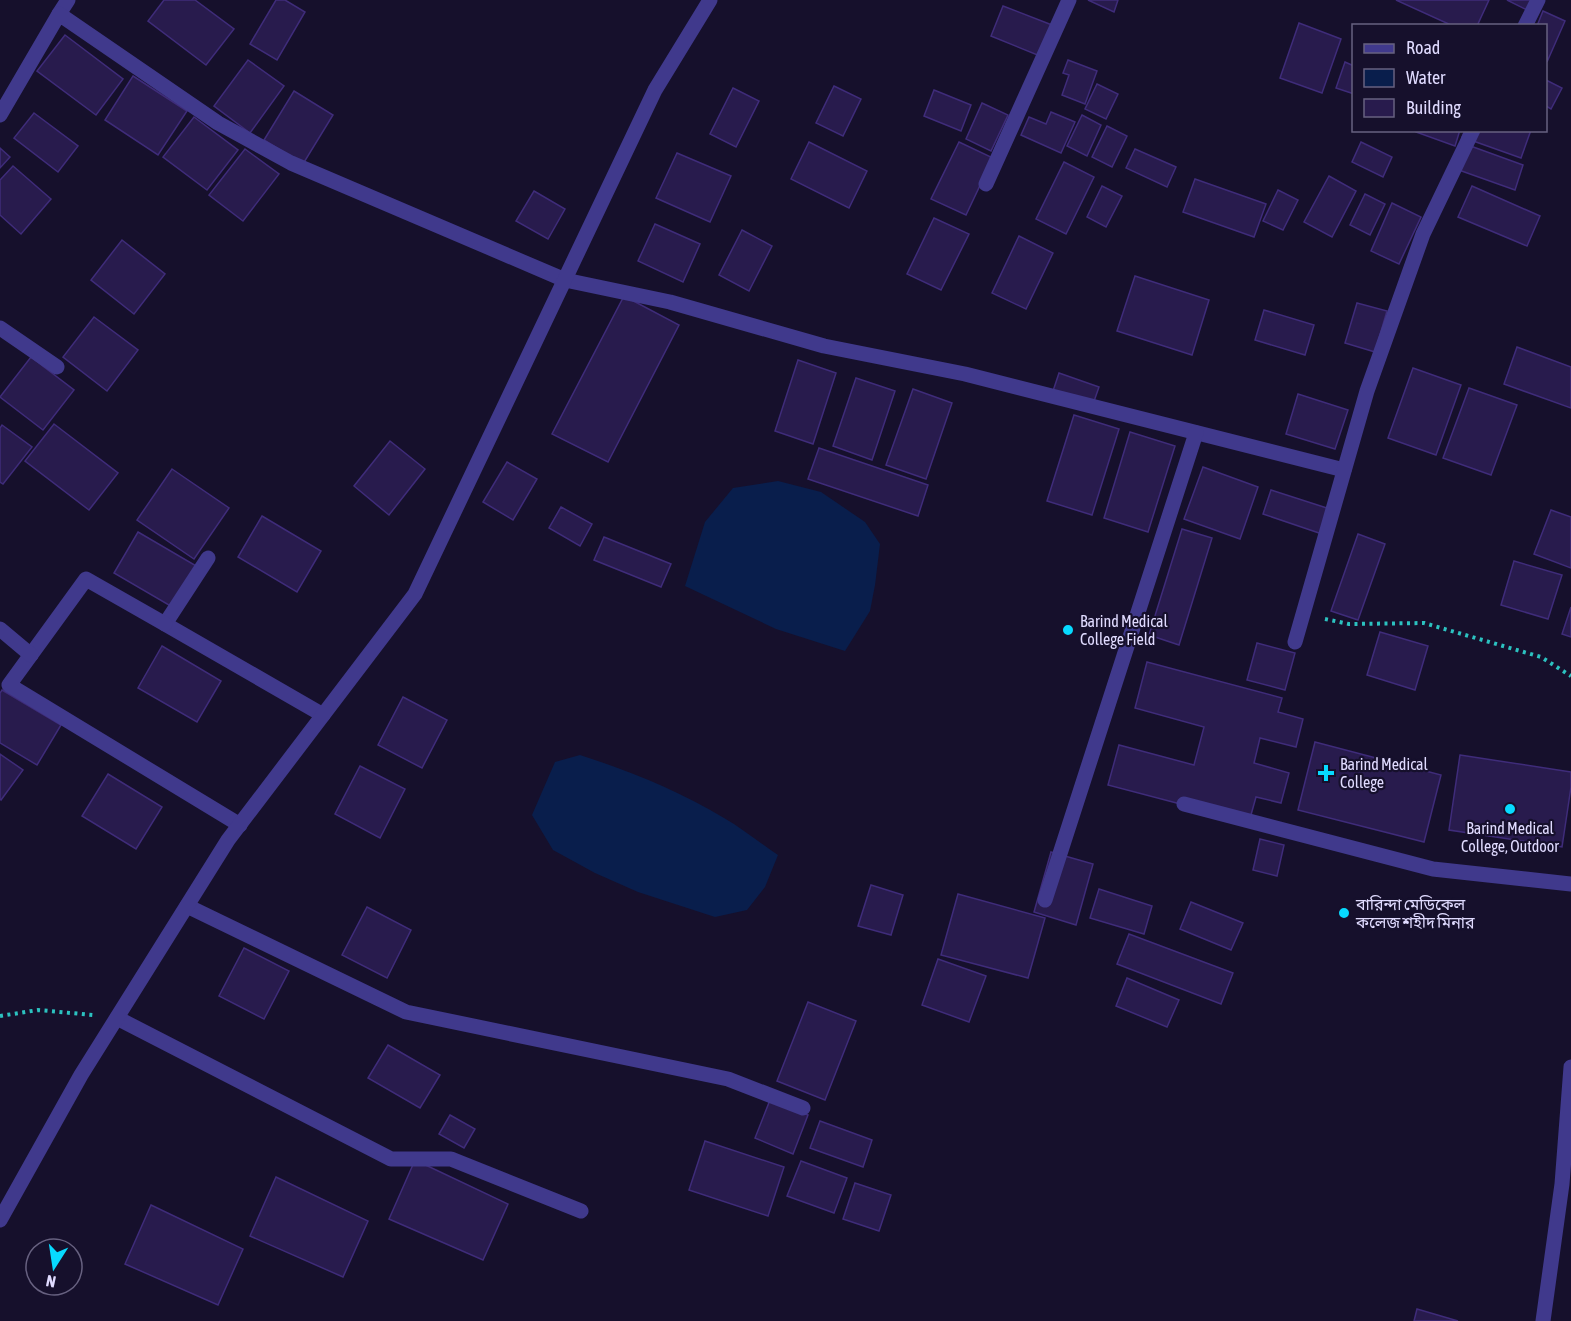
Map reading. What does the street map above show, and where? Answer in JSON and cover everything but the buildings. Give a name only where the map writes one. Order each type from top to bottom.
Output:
[{"type":"street","points":[[0,114],[68,0]]},
{"type":"street","points":[[0,1220],[81,1075],[240,825],[415,594],[655,90],[710,0]]},
{"type":"street","points":[[986,184],[1069,0]]},
{"type":"street","points":[[1526,24],[1538,0]]},
{"type":"street","points":[[59,14],[218,123],[291,163],[565,280],[670,302],[824,346],[965,374],[1344,470]]},
{"type":"street","points":[[1295,642],[1367,390],[1423,234],[1472,132]]},
{"type":"street","points":[[0,328],[57,368]]},
{"type":"street","points":[[1045,900],[1196,433]]},
{"type":"street","points":[[165,624],[208,558]]},
{"type":"street","points":[[240,825],[9,685],[86,579],[323,715]]},
{"type":"street","points":[[0,628],[31,655]]},
{"type":"street","points":[[1184,804],[1433,869],[1571,884]]},
{"type":"street","points":[[188,906],[406,1012],[728,1079],[803,1108]]},
{"type":"street","points":[[117,1018],[391,1159],[452,1159],[581,1211]]},
{"type":"street","points":[[1543,1321],[1567,1186],[1571,1067]]},
{"type":"path","points":[[1315,617],[1348,624],[1424,623],[1541,657],[1571,676]]},
{"type":"path","points":[[0,1016],[38,1010],[117,1018]]},
{"type":"water","points":[[778,481],[821,492],[865,522],[880,544],[870,611],[845,651],[776,629],[685,586],[705,522],[733,488]]},
{"type":"water","points":[[580,755],[636,775],[690,799],[731,822],[778,855],[765,887],[747,910],[715,917],[638,892],[595,873],[553,850],[532,815],[555,762]]},
{"type":"place","name":"Barind Medical College Field","points":[[1068,630]]},
{"type":"place","name":"Barind Medical College","points":[[1326,773]]},
{"type":"place","name":"Barind Medical College, Outdoor","points":[[1510,809]]},
{"type":"place","name":"বারিন্দা মেডিকেল কলেজ শহীদ মিনার","points":[[1344,913]]}]
